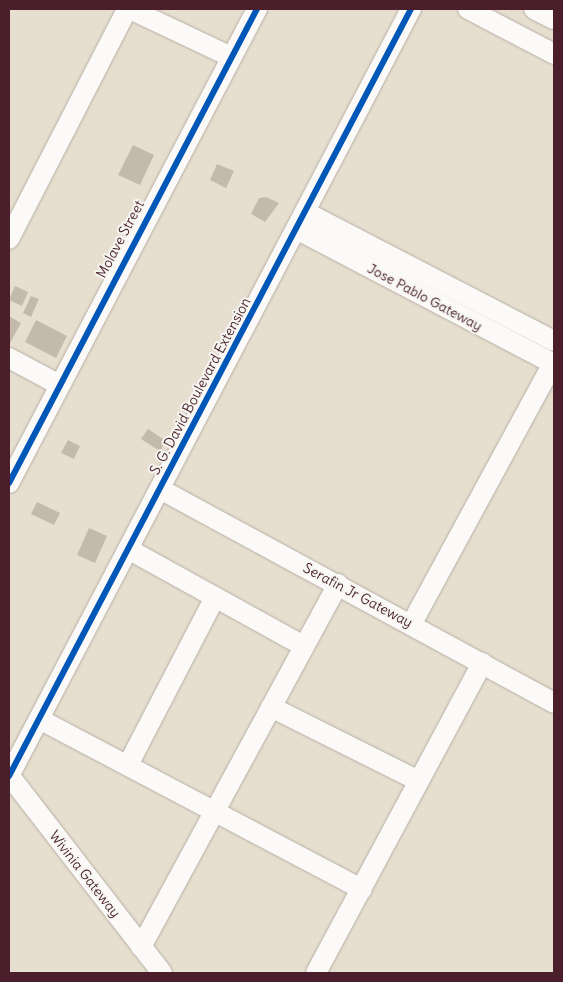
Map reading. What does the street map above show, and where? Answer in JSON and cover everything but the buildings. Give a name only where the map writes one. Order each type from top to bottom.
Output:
[{"type":"street","points":[[9,239],[129,9],[231,57]]},
{"type":"street","name":"Molave Street","points":[[9,483],[58,384],[257,9]]},
{"type":"street","name":"S. G. David Boulevard Extension","points":[[9,776],[411,9]]},
{"type":"street","points":[[468,9],[554,54]]},
{"type":"street","points":[[534,9],[554,19]]},
{"type":"street","name":"Jose Pablo Gateway","points":[[305,212],[554,341]]},
{"type":"street","name":"Jose Pablo Gateway","points":[[296,230],[554,363]]},
{"type":"street","points":[[9,358],[58,384]]},
{"type":"street","points":[[412,624],[554,363]]},
{"type":"street","name":"Serafin Jr Gateway","points":[[160,489],[412,624],[554,703]]},
{"type":"street","points":[[128,549],[304,646]]},
{"type":"street","points":[[141,946],[338,584]]},
{"type":"street","points":[[128,765],[215,597]]},
{"type":"street","points":[[316,973],[482,663]]},
{"type":"street","points":[[271,707],[419,781]]},
{"type":"street","points":[[39,719],[362,888]]},
{"type":"street","name":"Wivinia Gateway","points":[[9,776],[162,973]]},
{"type":"cycle path","points":[[9,483],[257,9]]},
{"type":"cycle path","points":[[9,776],[411,9]]}]
